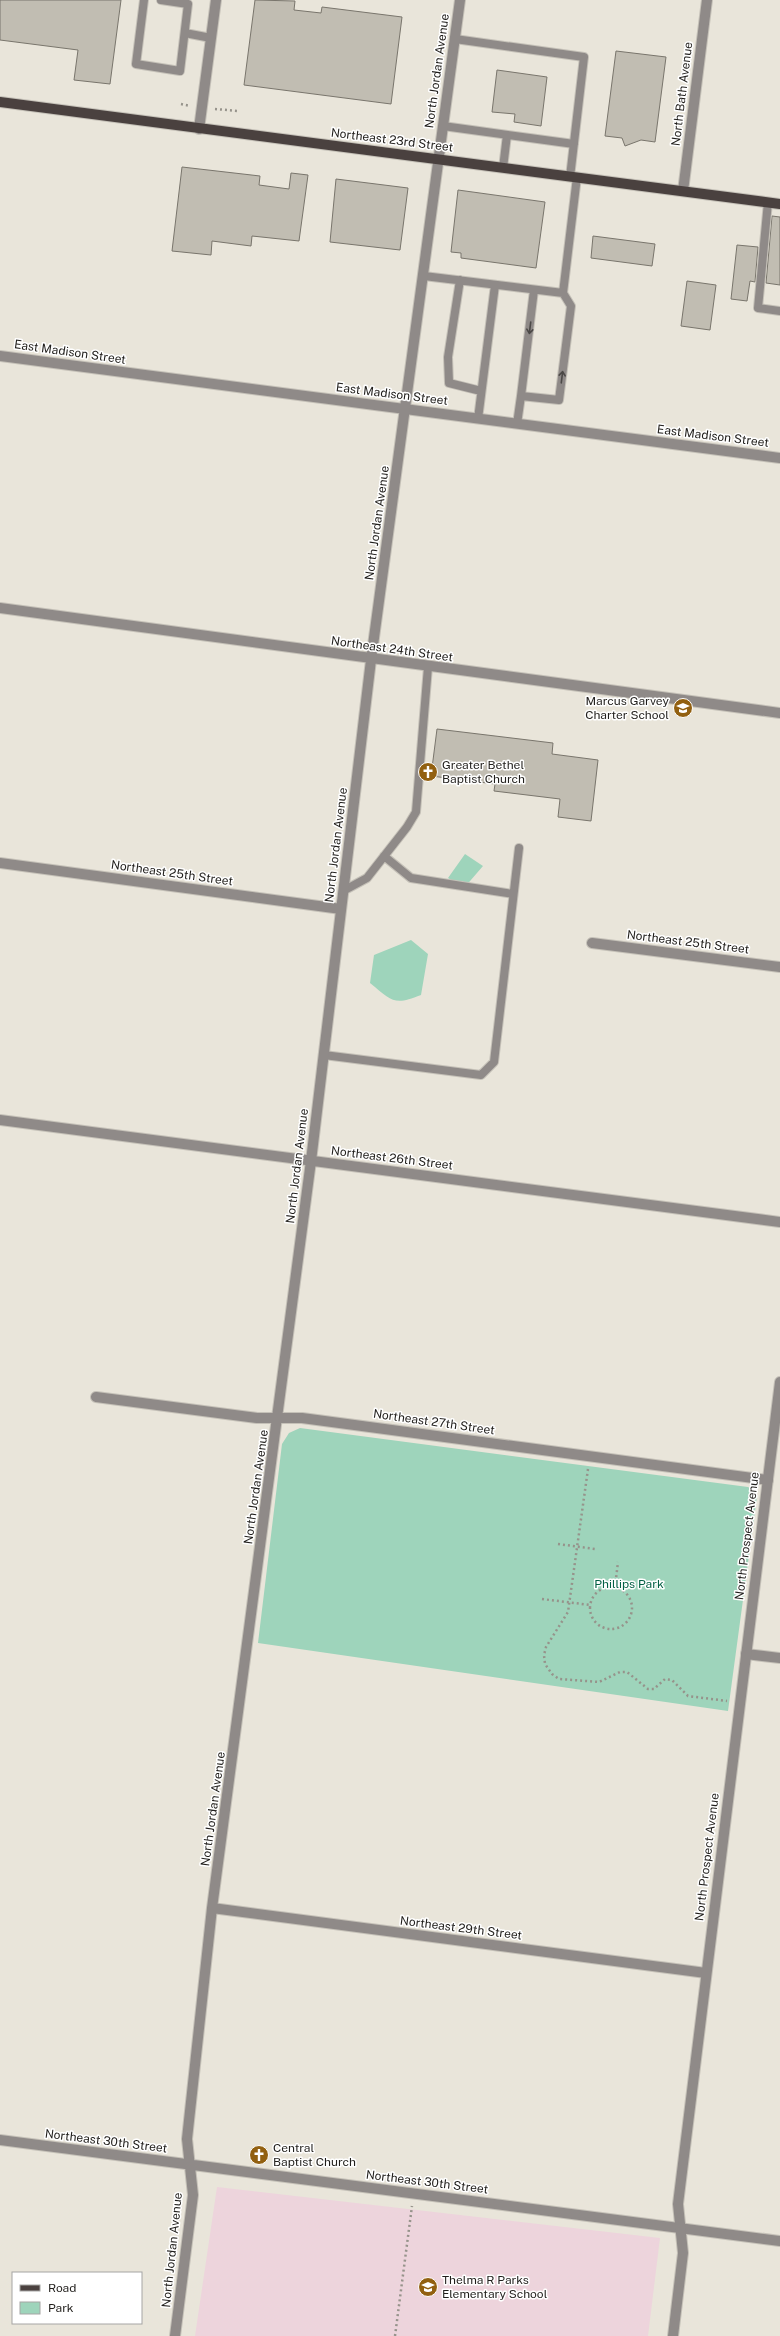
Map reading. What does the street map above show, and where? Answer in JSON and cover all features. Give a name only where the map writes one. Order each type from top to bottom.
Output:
[{"type":"main road","name":"Northeast 23rd Street","points":[[0,102],[780,204]]},
{"type":"street","points":[[199,129],[216,0]]},
{"type":"street","name":"North Jordan Avenue","points":[[175,2336],[192,2196],[187,2139],[212,1908],[311,1161],[371,660],[406,410],[460,0]]},
{"type":"street","name":"North Bath Avenue","points":[[682,192],[707,0]]},
{"type":"street","name":"East Madison Street","points":[[0,356],[780,458]]},
{"type":"street","name":"Northeast 24th Street","points":[[0,608],[371,660],[780,713]]},
{"type":"street","name":"Northeast 25th Street","points":[[0,863],[341,909]]},
{"type":"street","name":"Northeast 25th Street","points":[[592,943],[780,967]]},
{"type":"street","name":"Northeast 26th Street","points":[[0,1120],[780,1222]]},
{"type":"street","name":"North Prospect Avenue","points":[[673,2336],[683,2253],[678,2204],[780,1382]]},
{"type":"street","name":"Northeast 27th Street","points":[[96,1397],[256,1418],[302,1418],[768,1480]]},
{"type":"street","points":[[746,1654],[780,1658]]},
{"type":"street","name":"Northeast 29th Street","points":[[212,1908],[706,1972]]},
{"type":"street","name":"Northeast 30th Street","points":[[0,2140],[780,2241]]},
{"type":"lane","points":[[144,0],[136,64],[180,71],[190,2],[161,0]]},
{"type":"lane","points":[[211,0],[216,0]]},
{"type":"lane","points":[[185,33],[211,38]]},
{"type":"lane","points":[[455,39],[584,57],[574,144],[574,177],[563,293],[571,306],[559,400],[521,396]]},
{"type":"lane","points":[[443,126],[574,144]]},
{"type":"lane","points":[[503,168],[507,135]]},
{"type":"lane","points":[[768,202],[758,308],[780,311]]},
{"type":"lane","points":[[424,276],[563,293]]},
{"type":"lane","points":[[460,280],[448,357],[449,382],[481,392]]},
{"type":"lane","points":[[478,419],[495,285]]},
{"type":"lane","points":[[517,424],[534,290]]},
{"type":"lane","points":[[343,891],[367,878],[416,812],[428,667]]},
{"type":"lane","points":[[324,1055],[481,1075],[494,1062],[519,848]]},
{"type":"lane","points":[[384,856],[411,878],[513,894]]},
{"type":"path","points":[[590,1456],[569,1603],[565,1619],[546,1647],[544,1655],[545,1664],[552,1674],[559,1679],[575,1682],[599,1682],[620,1672],[627,1672],[648,1689],[654,1689],[665,1679],[672,1680],[688,1696],[740,1703]]},
{"type":"path","points":[[558,1544],[595,1549]]},
{"type":"path","points":[[615,1587],[618,1562]]},
{"type":"path","points":[[615,1587],[624,1590],[632,1602],[632,1616],[622,1627],[609,1630],[602,1628],[592,1618],[590,1605],[597,1592],[603,1588],[615,1587]]},
{"type":"path","points":[[542,1599],[590,1605]]},
{"type":"path","points":[[394,2336],[414,2194]]},
{"type":"shaded area","name":"Thelma R Parks Elementary School","points":[[217,2187],[660,2238],[648,2336],[195,2336]]},
{"type":"green space","points":[[465,854],[483,866],[464,888],[448,878]]},
{"type":"green space","points":[[411,940],[428,954],[421,995],[405,1000],[394,1000],[383,994],[370,983],[374,955]]},
{"type":"green space","name":"Phillips Park","points":[[300,1428],[748,1487],[753,1490],[757,1496],[728,1711],[258,1643],[282,1444],[289,1433]]},
{"type":"building","points":[[0,0],[121,0],[110,84],[74,80],[78,50],[0,40]]},
{"type":"building","points":[[255,0],[295,1],[294,10],[321,13],[322,7],[402,17],[391,104],[244,85]]},
{"type":"building","points":[[616,51],[666,57],[655,142],[641,140],[625,146],[622,138],[605,136]]},
{"type":"building","points":[[497,70],[547,77],[541,126],[514,122],[515,114],[492,112]]},
{"type":"building","points":[[182,167],[260,176],[259,185],[289,189],[291,173],[308,175],[299,241],[252,236],[251,246],[212,241],[211,255],[172,251]]},
{"type":"building","points":[[336,179],[408,188],[400,250],[330,242]]},
{"type":"building","points":[[458,190],[545,202],[536,268],[461,258],[461,253],[451,252]]},
{"type":"building","points":[[772,216],[780,217],[780,285],[766,283]]},
{"type":"building","points":[[593,236],[655,244],[652,266],[591,258]]},
{"type":"building","points":[[737,245],[758,247],[755,282],[750,281],[747,301],[731,299]]},
{"type":"building","points":[[687,281],[716,285],[710,330],[681,326]]},
{"type":"building","points":[[437,729],[553,743],[552,754],[598,760],[591,821],[558,817],[560,799],[494,791],[495,784],[431,776]]},
{"type":"place","name":"Marcus Garvey Charter School","points":[[683,708]]},
{"type":"place","name":"Greater Bethel Baptist Church","points":[[428,772]]},
{"type":"place","name":"Central Baptist Church","points":[[259,2155]]},
{"type":"place","name":"Thelma R Parks Elementary School","points":[[428,2287]]}]
